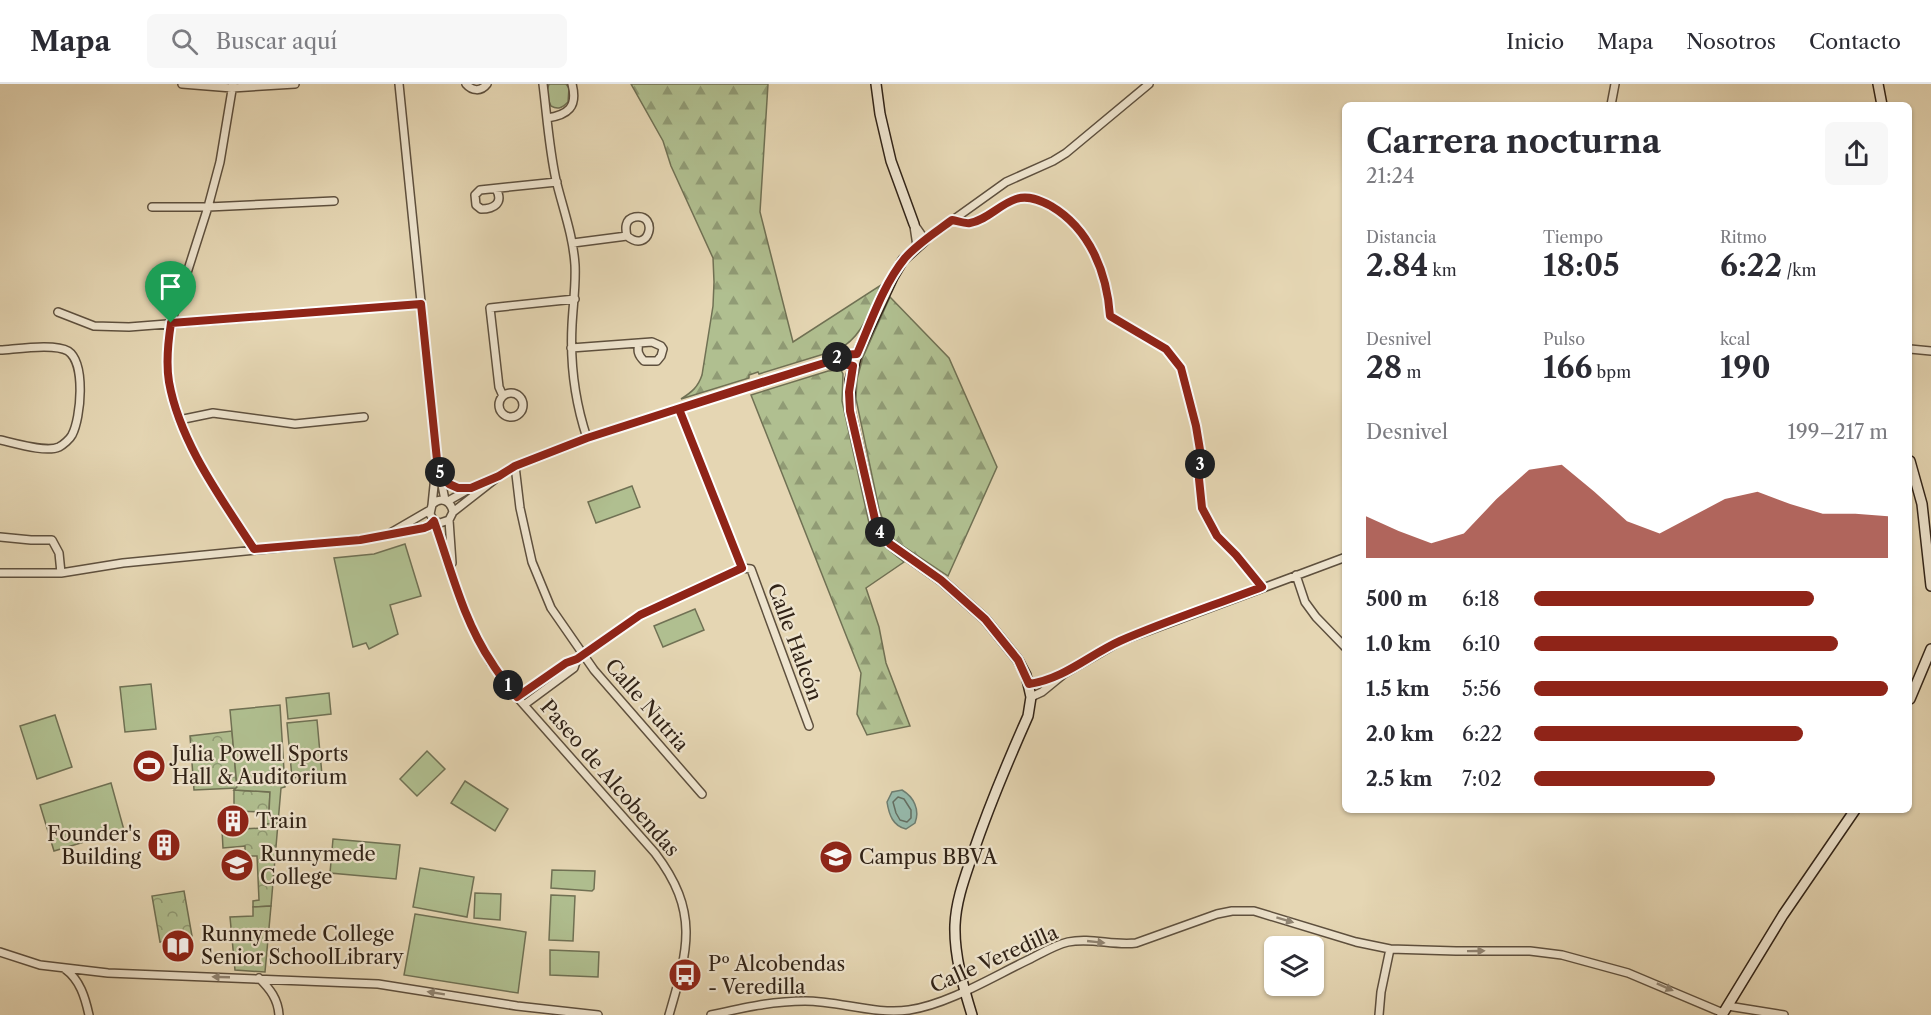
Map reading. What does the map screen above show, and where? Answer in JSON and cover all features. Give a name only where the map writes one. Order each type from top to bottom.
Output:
[{"type":"street","points":[[182,84],[232,86],[295,84]]},
{"type":"street","points":[[399,84],[437,460],[447,501],[453,507],[453,512]]},
{"type":"street","points":[[466,84],[476,90],[480,90],[487,84]]},
{"type":"street","points":[[543,84],[548,140],[573,243],[575,268],[571,348],[574,387],[587,438]]},
{"type":"street","points":[[547,118],[565,114],[570,109],[574,94],[572,84]]},
{"type":"street","points":[[876,84],[880,114],[891,161],[921,243]]},
{"type":"street","points":[[972,1015],[955,940],[958,899],[986,816],[1028,716],[1031,697],[1029,684],[1018,660],[985,619],[941,580],[890,544],[877,528],[850,411],[849,392],[853,366],[889,284],[903,260],[921,243],[1006,182],[1066,153],[1149,84]]},
{"type":"street","points":[[1612,102],[1615,84]]},
{"type":"street","points":[[1878,84],[1881,102]]},
{"type":"street","points":[[232,86],[220,162],[171,323],[168,380],[179,420],[190,444],[254,549]]},
{"type":"street","points":[[496,189],[557,182]]},
{"type":"street","points":[[952,220],[969,223],[1017,199],[1031,198],[1046,203],[1064,214],[1084,235],[1099,263],[1108,296],[1110,316],[1166,349],[1181,368],[1198,436],[1201,456],[1199,479],[1202,508],[1217,536],[1262,587]]},
{"type":"street","points":[[152,207],[208,207],[334,201]]},
{"type":"street","points":[[573,243],[627,236]]},
{"type":"street","points":[[503,396],[499,387],[490,308],[574,298]]},
{"type":"street","points":[[58,312],[94,326],[129,327],[421,304]]},
{"type":"street","points":[[571,348],[639,344]]},
{"type":"street","points":[[0,350],[57,347],[68,351],[78,364],[80,387],[79,406],[72,436],[58,448],[47,449],[0,440]]},
{"type":"street","points":[[1912,349],[1931,351]]},
{"type":"street","points":[[437,460],[430,514],[434,521],[440,523],[449,520],[453,512],[515,466],[587,438],[831,361],[842,355],[857,354]]},
{"type":"street","points":[[831,361],[853,366]]},
{"type":"street","name":"Calle Halcón","points":[[679,409],[742,568],[751,569],[809,726]]},
{"type":"street","points":[[179,420],[213,413],[295,424],[364,417]]},
{"type":"street","name":"Calle Nutria","points":[[515,466],[520,508],[532,562],[551,608],[580,657],[702,794]]},
{"type":"street","points":[[1912,468],[1922,504],[1931,586]]},
{"type":"street","points":[[385,536],[431,507],[438,500],[447,501],[499,476]]},
{"type":"street","points":[[441,477],[458,488],[471,488]]},
{"type":"street","name":"Paseo de Alcobendas","points":[[449,520],[454,578]]},
{"type":"street","points":[[0,573],[61,573],[123,563],[326,544],[385,536],[429,526],[434,521]]},
{"type":"street","name":"Paseo de Alcobendas","points":[[434,521],[460,598],[491,663],[517,697],[655,853],[675,882],[685,913],[687,946],[669,1015]]},
{"type":"street","points":[[0,537],[52,540],[59,553],[61,573]]},
{"type":"street","points":[[1031,697],[1039,694],[1064,674],[1121,641],[1342,558]]},
{"type":"street","points":[[517,697],[640,615],[742,568]]},
{"type":"street","points":[[1296,575],[1310,610],[1342,644]]},
{"type":"street","points":[[1912,694],[1931,650]]},
{"type":"street","points":[[524,705],[574,668],[580,657]]},
{"type":"street","points":[[1029,684],[1064,674]]},
{"type":"street","points":[[1724,1011],[1783,915],[1853,813]]},
{"type":"street","name":"Calle Veredilla","points":[[711,1015],[751,1005],[806,1001],[907,1011],[935,1004],[1067,943],[1090,941],[1122,945],[1136,943],[1217,914],[1232,911],[1254,911],[1356,942],[1390,949],[1551,953],[1628,972],[1724,1011],[1784,1015]]},
{"type":"street","points":[[1379,1015],[1381,992],[1390,949]]},
{"type":"street","points":[[0,952],[40,966],[65,969],[378,984],[517,1006],[598,1015]]},
{"type":"street","points":[[65,969],[71,973],[81,988],[89,1015]]},
{"type":"street","points":[[81,988],[90,971]]},
{"type":"street","points":[[259,978],[276,999],[279,1015]]},
{"type":"green space","points":[[549,84],[566,84],[569,88],[568,102],[562,107],[551,106],[546,94]]},
{"type":"green space","points":[[631,84],[768,84],[760,212],[793,342],[881,285],[865,322],[846,345],[837,350],[759,374],[758,372],[749,375],[749,378],[681,399],[694,389],[702,375],[713,306],[713,258],[671,166],[663,141]]},
{"type":"green space","points":[[890,297],[949,358],[997,467],[948,576],[894,540],[884,523],[856,399],[857,379],[863,357]]},
{"type":"green space","points":[[841,370],[843,374],[842,401],[869,523],[884,544],[904,562],[866,588],[879,627],[886,663],[910,726],[867,735],[857,714],[861,673],[751,395],[828,371]]},
{"type":"green space","points":[[632,486],[640,507],[596,523],[588,502]]},
{"type":"green space","points":[[405,544],[421,596],[390,605],[398,634],[369,649],[366,643],[353,647],[334,558],[374,554]]},
{"type":"green space","points":[[695,609],[704,630],[663,647],[654,626]]},
{"type":"green space","points":[[151,684],[156,729],[125,732],[120,687]]},
{"type":"green space","points":[[329,693],[331,714],[288,719],[286,698]]},
{"type":"green space","points":[[280,705],[285,787],[281,788],[278,823],[263,824],[262,812],[269,812],[270,792],[234,790],[237,787],[230,710]]},
{"type":"green space","points":[[55,715],[72,767],[37,779],[20,726]]},
{"type":"green space","points":[[317,720],[322,775],[292,778],[287,723]]},
{"type":"green space","points":[[232,731],[237,788],[194,790],[190,736]]},
{"type":"green space","points":[[427,751],[445,769],[417,796],[400,779]]},
{"type":"green space","points":[[465,781],[508,809],[495,831],[451,803]]},
{"type":"green space","points":[[111,783],[124,830],[54,851],[40,805]]},
{"type":"green space","points":[[234,790],[270,792],[269,812],[234,811]]},
{"type":"green space","points":[[278,823],[271,906],[253,907],[253,901],[259,900],[257,856],[245,856],[245,846],[223,848],[222,830],[262,828],[263,824]]},
{"type":"green space","points":[[333,839],[400,845],[396,879],[330,873]]},
{"type":"green space","points":[[420,868],[474,877],[467,917],[413,907]]},
{"type":"green space","points":[[552,870],[595,871],[594,889],[592,891],[551,888]]},
{"type":"green space","points":[[184,891],[192,936],[160,942],[152,896]]},
{"type":"green space","points":[[475,893],[501,894],[500,920],[474,918]]},
{"type":"green space","points":[[551,895],[575,896],[573,941],[549,940]]},
{"type":"green space","points":[[271,906],[265,972],[235,970],[230,917],[253,916],[253,907]]},
{"type":"green space","points":[[415,914],[526,932],[518,993],[404,975]]},
{"type":"green space","points":[[550,950],[599,952],[598,977],[550,975]]},
{"type":"water","points":[[902,790],[913,800],[917,813],[915,823],[906,829],[892,819],[887,802],[892,792]]},
{"type":"place","name":"Julia Powell Sports Hall & Auditorium","points":[[149,766]]},
{"type":"place","name":"Train","points":[[233,821]]},
{"type":"place","name":"Founder's Building","points":[[164,845]]},
{"type":"place","name":"Campus BBVA","points":[[836,857]]},
{"type":"place","name":"Runnymede College","points":[[237,865]]},
{"type":"place","name":"Runnymede College Senior SchoolLibrary","points":[[178,946]]},
{"type":"place","name":"Pº Alcobendas - Veredilla","points":[[685,975]]},
{"type":"route","points":[[171,323],[168,380],[179,420],[190,444],[227,508],[254,549],[360,540],[424,528],[434,521],[473,630],[491,663],[517,697],[640,615],[742,568],[679,409],[831,361],[842,355],[857,354],[903,260],[914,249],[952,220],[969,223],[1017,199],[1031,198],[1046,203],[1064,214],[1084,235],[1099,263],[1108,296],[1110,316],[1166,349],[1181,368],[1201,456],[1199,479],[1202,508],[1217,536],[1262,587],[1121,641],[1064,674],[1029,684],[1018,660],[985,619],[941,580],[890,544],[877,528],[850,411],[849,392],[853,366],[831,361],[733,391],[587,438],[515,466],[471,488],[458,488],[441,477],[437,460],[421,304],[171,323]]}]
